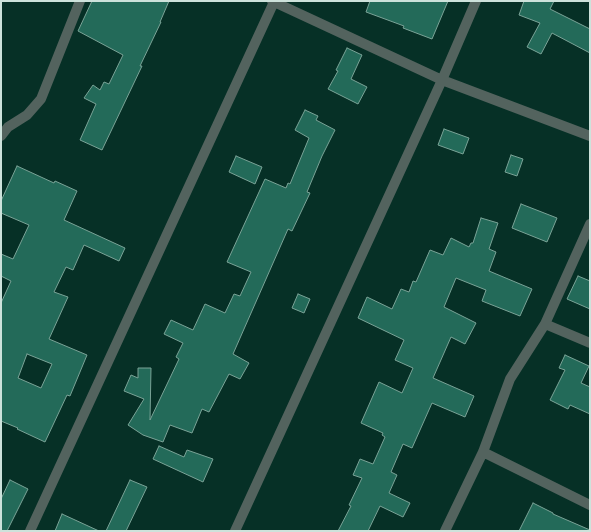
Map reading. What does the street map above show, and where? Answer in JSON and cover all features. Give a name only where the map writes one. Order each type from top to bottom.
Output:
[{"type":"street","points":[[1,136],[8,127],[27,114],[41,99],[80,1]]},
{"type":"street","points":[[235,531],[442,80],[476,1]]},
{"type":"street","points":[[30,531],[273,2],[442,80],[590,136]]},
{"type":"street","points":[[445,531],[483,452],[510,379],[545,324],[590,224]]},
{"type":"street","points":[[545,324],[590,343]]},
{"type":"street","points":[[483,452],[590,505]]},
{"type":"building","points":[[92,1],[169,1],[161,22],[140,66],[142,66],[102,150],[80,140],[96,104],[84,98],[93,85],[100,90],[104,82],[109,84],[123,55],[78,31]]},
{"type":"building","points":[[370,1],[448,1],[432,39],[403,28],[404,26],[366,12]]},
{"type":"building","points":[[524,1],[554,1],[550,9],[590,29],[590,53],[552,33],[541,54],[527,47],[540,23],[519,15]]},
{"type":"building","points":[[347,48],[362,55],[351,79],[367,87],[358,104],[328,89],[338,71],[336,70]]},
{"type":"building","points":[[305,110],[318,116],[316,120],[335,130],[307,192],[310,193],[292,231],[288,229],[233,354],[249,363],[240,379],[229,374],[209,412],[202,409],[192,433],[170,425],[163,442],[143,435],[128,425],[144,399],[124,391],[131,375],[138,378],[138,368],[151,368],[150,420],[179,359],[176,357],[183,343],[164,334],[171,320],[193,330],[205,304],[225,313],[234,294],[240,296],[251,272],[227,262],[265,179],[286,188],[288,183],[290,184],[309,138],[295,130]]},
{"type":"building","points":[[444,129],[469,138],[463,154],[438,145]]},
{"type":"building","points":[[511,155],[523,159],[517,176],[505,172]]},
{"type":"building","points":[[236,156],[262,167],[255,184],[229,172]]},
{"type":"building","points":[[17,166],[54,183],[55,181],[77,191],[64,220],[125,248],[119,261],[84,245],[73,270],[66,267],[54,292],[68,297],[49,339],[87,355],[70,396],[67,395],[45,442],[1,421],[1,303],[11,281],[1,276],[1,254],[13,259],[29,225],[1,213],[1,201]],"holes":[[[27,354],[52,364],[41,388],[18,378]]]},
{"type":"building","points":[[521,204],[557,218],[547,242],[512,228]]},
{"type":"building","points":[[481,218],[498,223],[489,249],[496,252],[489,271],[532,289],[520,316],[482,301],[486,290],[456,278],[444,307],[476,323],[465,344],[451,337],[433,378],[474,396],[465,417],[432,403],[412,448],[403,444],[391,472],[397,475],[389,493],[410,503],[403,517],[380,506],[368,531],[338,531],[351,506],[349,505],[362,478],[353,475],[360,459],[373,464],[385,437],[382,435],[383,433],[361,423],[379,382],[402,393],[413,368],[395,360],[404,340],[358,318],[367,297],[392,309],[401,289],[409,292],[413,281],[416,282],[430,250],[443,255],[451,238],[469,247],[471,243],[473,243]]},
{"type":"building","points":[[578,276],[590,281],[590,309],[567,299]]},
{"type":"building","points":[[298,294],[310,299],[304,313],[292,308]]},
{"type":"building","points":[[565,355],[589,366],[581,383],[590,387],[590,414],[570,405],[568,409],[550,400],[565,370],[559,368]]},
{"type":"building","points":[[159,446],[184,457],[187,450],[213,459],[203,482],[153,459]]},
{"type":"building","points":[[10,480],[28,489],[7,531],[1,531],[1,499]]},
{"type":"building","points":[[130,480],[147,487],[126,531],[106,531]]},
{"type":"building","points":[[533,503],[553,514],[590,531],[519,531]]},
{"type":"building","points":[[62,514],[99,531],[55,531]]}]
